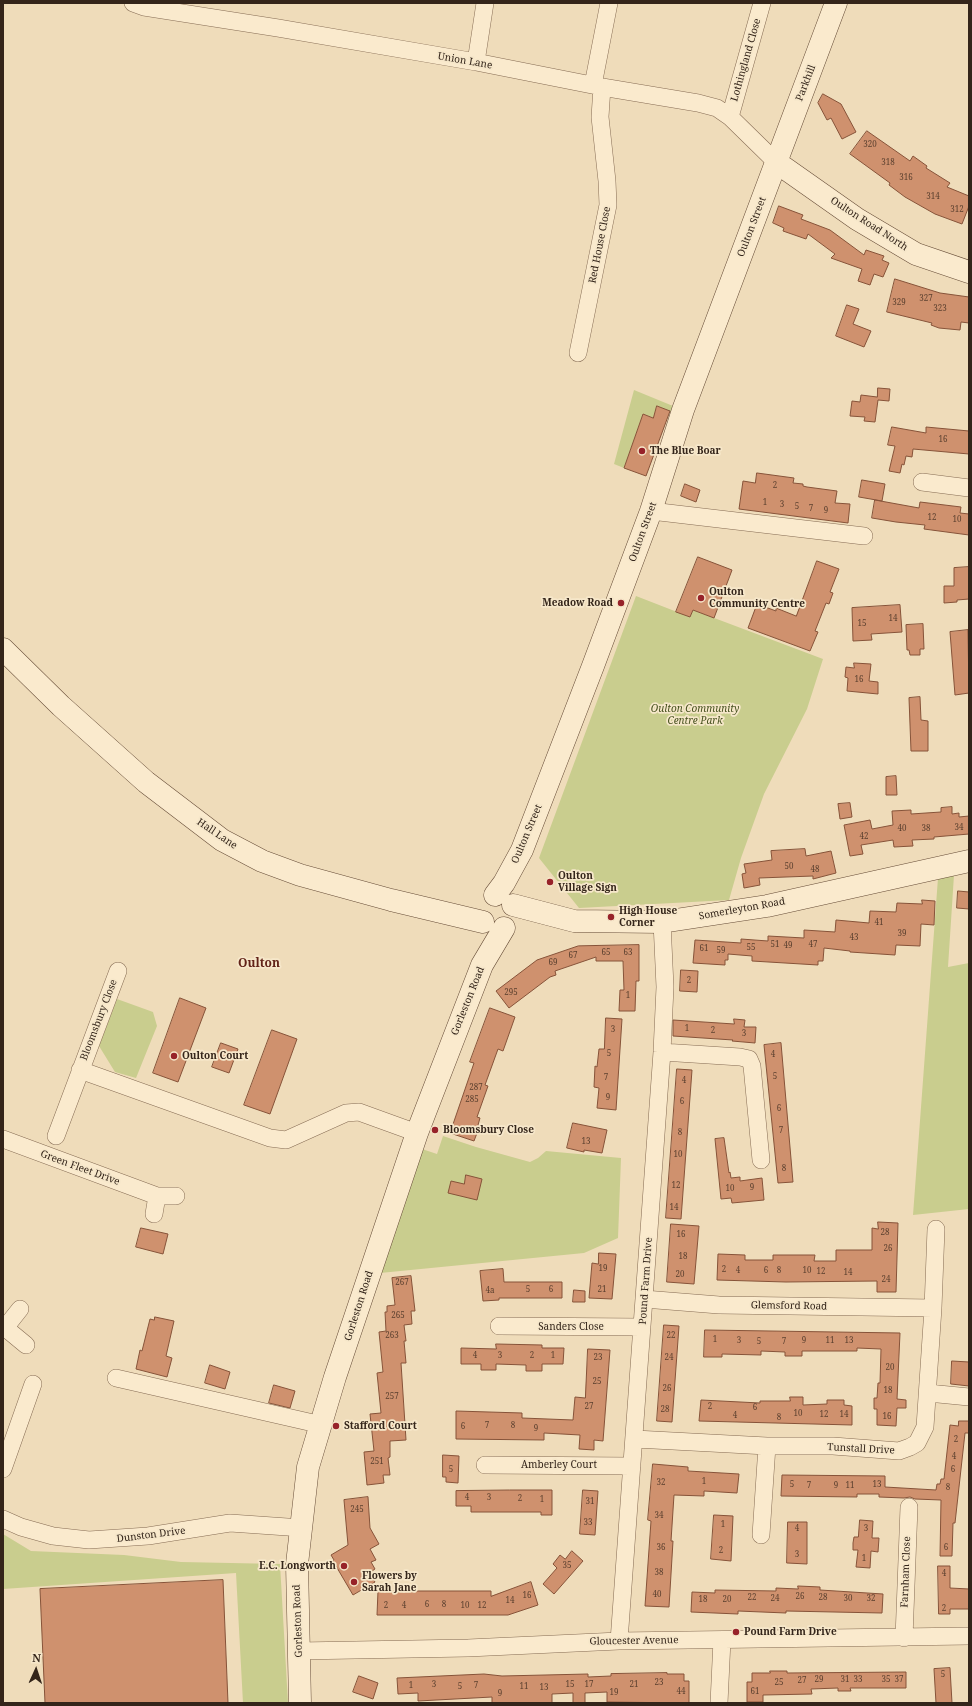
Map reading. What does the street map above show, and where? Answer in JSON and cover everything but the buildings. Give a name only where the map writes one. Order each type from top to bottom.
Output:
[{"type":"main road","name":"Parkhill","points":[[776,162],[836,3]]},
{"type":"main road","name":"Oulton Road North","points":[[776,162],[857,219],[916,254],[969,272]]},
{"type":"main road","name":"Oulton Street","points":[[498,913],[651,511],[683,410],[776,162]]},
{"type":"main road","name":"Hall Lane","points":[[3,649],[61,706],[146,782],[222,840],[262,861],[300,875],[391,900],[498,913]]},
{"type":"main road","name":"Somerleyton Road","points":[[498,913],[574,921],[662,922],[767,906],[969,861]]},
{"type":"main road","name":"Gorleston Road","points":[[300,1703],[296,1564],[302,1528],[308,1467],[338,1370],[417,1132],[482,965],[498,913]]},
{"type":"street","name":"Union Lane","points":[[133,3],[144,7],[476,62],[598,86],[698,103],[717,108],[730,117],[776,162]]},
{"type":"street","points":[[476,62],[485,3]]},
{"type":"street","name":"Red House Close","points":[[578,353],[608,205],[598,86],[609,3]]},
{"type":"street","name":"Lothingland Close","points":[[730,117],[762,3]]},
{"type":"street","points":[[922,482],[949,479],[969,488]]},
{"type":"street","points":[[651,511],[864,536]]},
{"type":"street","name":"Pound Farm Drive","points":[[619,1641],[635,1439],[662,1052],[665,987],[662,922]]},
{"type":"street","name":"Bloomsbury Close","points":[[56,1136],[118,971]]},
{"type":"street","points":[[662,1052],[740,1056],[749,1059],[752,1066],[761,1160]]},
{"type":"street","name":"Bloomsbury Close","points":[[80,1070],[270,1138],[286,1140],[346,1113],[359,1112],[417,1132]]},
{"type":"street","name":"Green Fleet Drive","points":[[3,1140],[157,1196],[176,1196]]},
{"type":"street","points":[[154,1214],[157,1196]]},
{"type":"street","name":"Tunstall Drive","points":[[635,1439],[767,1446],[833,1446],[899,1451],[917,1443],[925,1427],[933,1308],[936,1229]]},
{"type":"street","name":"Glemsford Road","points":[[644,1299],[720,1305],[933,1308]]},
{"type":"street","points":[[20,1309],[4,1327],[26,1344]]},
{"type":"street","name":"Sanders Close","points":[[499,1326],[642,1327]]},
{"type":"street","points":[[116,1378],[322,1425]]},
{"type":"street","points":[[3,1469],[33,1384]]},
{"type":"street","points":[[928,1393],[969,1397]]},
{"type":"street","points":[[761,1535],[767,1446]]},
{"type":"street","name":"Amberley Court","points":[[485,1464],[632,1466]]},
{"type":"street","name":"Farnham Close","points":[[904,1638],[909,1507]]},
{"type":"street","name":"Dunston Drive","points":[[3,1519],[21,1527],[53,1536],[89,1540],[148,1536],[230,1523],[302,1528]]},
{"type":"street","name":"Gloucester Avenue","points":[[299,1651],[468,1648],[619,1641],[969,1636]]},
{"type":"street","points":[[719,1703],[722,1640]]},
{"type":"green space","points":[[634,390],[673,406],[671,412],[657,406],[653,418],[643,414],[624,468],[614,464]]},
{"type":"green space","name":"Oulton Community Centre Park","points":[[636,596],[690,617],[693,610],[823,659],[807,709],[764,794],[741,858],[729,900],[579,908],[539,858]]},
{"type":"green space","points":[[954,875],[948,967],[969,963],[969,1209],[913,1215],[938,878]]},
{"type":"green space","points":[[117,999],[153,1012],[157,1026],[136,1078],[115,1072],[99,1046]]},
{"type":"green space","points":[[443,1136],[530,1162],[538,1158],[546,1151],[621,1158],[618,1238],[584,1253],[380,1273],[422,1149],[437,1154]]},
{"type":"green space","points":[[3,1534],[31,1551],[124,1555],[181,1562],[280,1564],[288,1703],[243,1703],[236,1573],[3,1589]]},
{"type":"place","name":"The Blue Boar","points":[[642,451]]},
{"type":"place","name":"Oulton Community Centre","points":[[701,598]]},
{"type":"place","name":"Meadow Road","points":[[621,603]]},
{"type":"place","name":"Oulton Village Sign","points":[[550,882]]},
{"type":"place","name":"High House Corner","points":[[611,917]]},
{"type":"place","name":"Oulton Court","points":[[174,1056]]},
{"type":"place","name":"Bloomsbury Close","points":[[435,1130]]},
{"type":"place","name":"Stafford Court","points":[[336,1426]]},
{"type":"place","name":"E.C. Longworth","points":[[344,1566]]},
{"type":"place","name":"Flowers by Sarah Jane","points":[[354,1582]]},
{"type":"place","name":"Pound Farm Drive","points":[[736,1632]]},
{"type":"district","name":"Oulton","points":[[259,964]]}]
